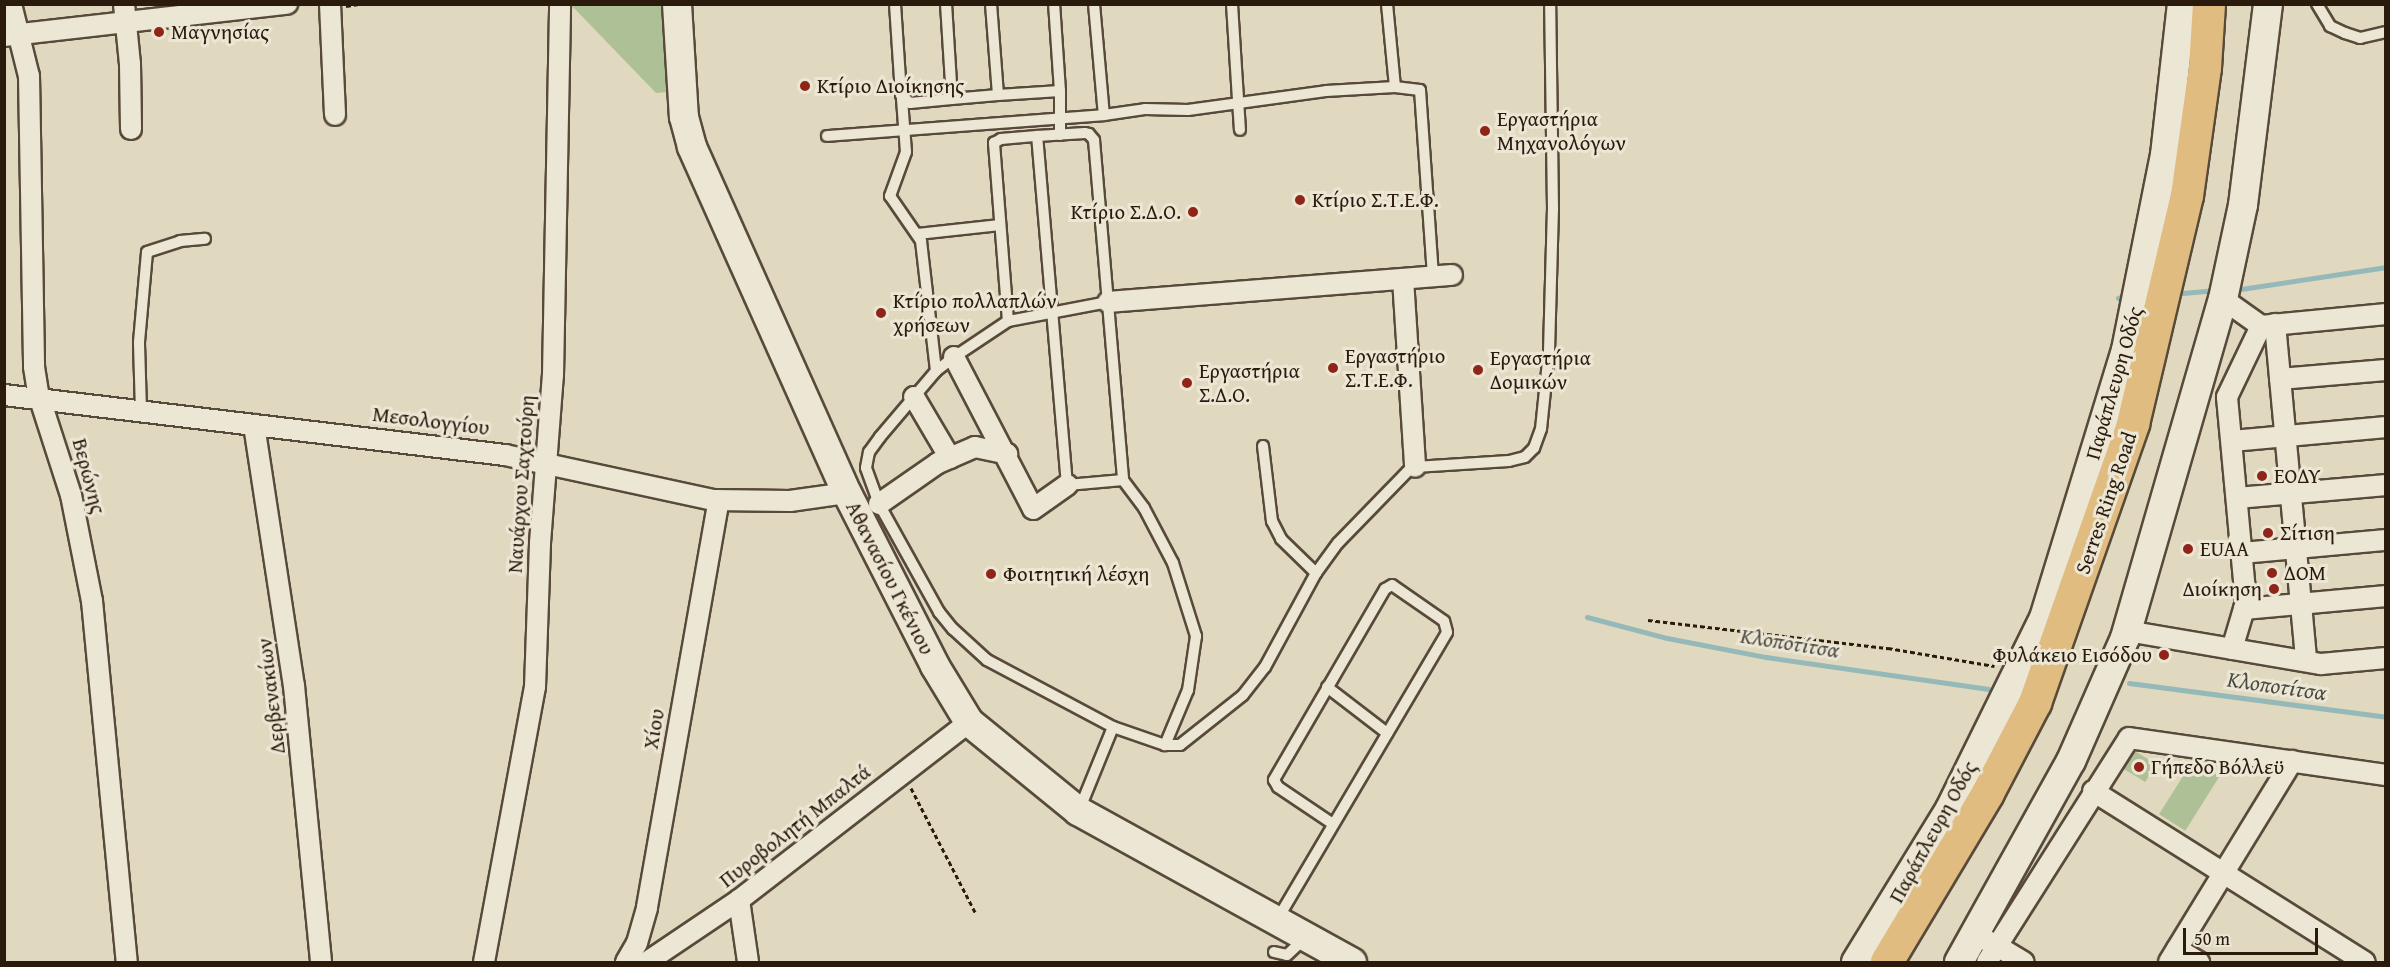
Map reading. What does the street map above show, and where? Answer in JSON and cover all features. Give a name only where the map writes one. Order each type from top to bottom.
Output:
[{"type":"main road","name":"Serres Ring Road","points":[[1887,963],[1988,793],[2035,703],[2133,424],[2187,196],[2210,4]]},
{"type":"street","name":"Βερώνης","points":[[11,4],[12,35],[29,76],[33,356],[40,399],[68,485],[92,601],[127,963]]},
{"type":"street","points":[[12,35],[125,14],[286,4]]},
{"type":"street","points":[[330,4],[335,115]]},
{"type":"street","name":"Ναυάρχου Σαχτούρη","points":[[484,963],[532,713],[553,375],[560,4]]},
{"type":"street","name":"Αθανασίου Γκένιου","points":[[677,4],[684,117],[692,147],[847,493],[935,666],[969,722],[1078,811],[1276,923],[1352,963]]},
{"type":"street","name":"Παράπλευρη Οδός","points":[[1856,963],[1950,809],[2044,618],[2126,351],[2165,155],[2182,4]]},
{"type":"street","points":[[1986,948],[2127,631],[2223,299],[2243,205],[2268,4]]},
{"type":"street","points":[[125,14],[131,129]]},
{"type":"street","points":[[1108,302],[1442,275]]},
{"type":"street","points":[[1403,279],[1415,467]]},
{"type":"street","points":[[2223,299],[2268,325],[2385,319]]},
{"type":"street","points":[[2268,325],[2280,379],[2306,661]]},
{"type":"street","points":[[2232,649],[2244,609],[2242,553],[2227,397],[2268,325]]},
{"type":"street","points":[[954,357],[1034,509],[1067,485]]},
{"type":"street","points":[[2280,379],[2385,370]]},
{"type":"street","name":"Μεσολογγίου","points":[[4,395],[547,463],[718,500],[790,501],[847,493]]},
{"type":"street","points":[[914,397],[950,458]]},
{"type":"street","name":"Δερβενακίων","points":[[254,425],[294,686],[321,963]]},
{"type":"street","points":[[2232,441],[2385,427]]},
{"type":"street","points":[[879,504],[950,458],[975,447],[1007,454]]},
{"type":"street","points":[[2237,498],[2385,484]]},
{"type":"street","name":"Χίου","points":[[626,963],[637,943],[647,907],[718,500]]},
{"type":"street","points":[[2242,553],[2385,540]]},
{"type":"street","points":[[2244,609],[2385,596]]},
{"type":"street","points":[[2127,631],[2306,661],[2385,658]]},
{"type":"street","name":"Πυροβολητή Μπαλτά","points":[[647,963],[739,900],[969,722]]},
{"type":"street","points":[[1959,963],[1986,948],[2123,743],[2132,737],[2385,775]]},
{"type":"street","points":[[2199,963],[2173,956],[2224,876],[2292,761]]},
{"type":"street","points":[[2093,791],[2224,876],[2365,963]]},
{"type":"street","points":[[739,900],[748,963]]},
{"type":"street","points":[[1986,948],[2024,963]]},
{"type":"lane","points":[[895,4],[902,99],[907,130],[906,152],[890,196],[918,234],[936,371]]},
{"type":"lane","points":[[946,4],[952,99]]},
{"type":"lane","points":[[991,4],[998,95]]},
{"type":"lane","points":[[1054,4],[1060,91],[1060,135]]},
{"type":"lane","points":[[1094,4],[1104,115]]},
{"type":"lane","points":[[1232,4],[1240,130]]},
{"type":"lane","points":[[1388,4],[1395,87]]},
{"type":"lane","points":[[1108,302],[1008,321],[954,357],[936,371],[869,452],[869,484],[939,612],[953,629],[987,660],[1113,727],[1165,745],[1180,745],[1198,735],[1243,695],[1264,667],[1316,573],[1338,543],[1415,467],[1525,457],[1534,448],[1541,429],[1549,351],[1553,209],[1550,4]]},
{"type":"lane","points":[[2318,4],[2330,26],[2345,33],[2360,38],[2385,32]]},
{"type":"lane","points":[[827,136],[1060,119],[1395,87],[1420,90],[1442,275]]},
{"type":"lane","points":[[902,99],[910,103],[1060,91]]},
{"type":"lane","points":[[1008,321],[994,143],[1001,139],[1085,133],[1094,140],[1123,480],[1144,508],[1173,563],[1196,636],[1188,690],[1165,745]]},
{"type":"lane","points":[[1037,136],[1067,485],[1123,480]]},
{"type":"lane","points":[[918,234],[1000,225]]},
{"type":"lane","points":[[141,411],[139,342],[147,252],[180,241],[205,239]]},
{"type":"lane","points":[[1263,446],[1272,521],[1281,539],[1316,573]]},
{"type":"lane","points":[[1276,923],[1447,632],[1444,621],[1396,587],[1388,586],[1274,780],[1278,787],[1333,824]]},
{"type":"lane","points":[[1327,687],[1387,732]]},
{"type":"lane","points":[[1078,811],[1113,727]]},
{"type":"lane","points":[[1274,952],[1287,955],[1299,949],[1305,938]]},
{"type":"path","points":[[1648,620],[1888,648],[2019,669]]},
{"type":"path","points":[[903,773],[976,914]]},
{"type":"green space","points":[[576,4],[663,5],[668,92],[656,93],[573,7]]},
{"type":"green space","name":"Γήπεδο Βόλλεϋ","points":[[2133,750],[2156,764],[2145,782],[2122,768]]},
{"type":"green space","points":[[2193,760],[2219,776],[2185,831],[2159,814]]},
{"type":"waterway","points":[[2241,289],[2386,267]]},
{"type":"waterway","points":[[2183,293],[2208,291]]},
{"type":"waterway","points":[[2118,298],[2122,297]]},
{"type":"waterway","name":"Κλοποτίτσα","points":[[1587,617],[1667,638],[1766,657],[1989,689]]},
{"type":"waterway","name":"Κλοποτίτσα","points":[[2129,683],[2386,717]]},
{"type":"place","name":"Μαγνησίας","points":[[159,32]]},
{"type":"place","name":"Κτίριο Διοίκησης","points":[[805,86]]},
{"type":"place","name":"Εργαστήρια Μηχανολόγων","points":[[1485,131]]},
{"type":"place","name":"Κτίριο Σ.Τ.Ε.Φ.","points":[[1300,200]]},
{"type":"place","name":"Κτίριο Σ.Δ.Ο.","points":[[1193,212]]},
{"type":"place","name":"Κτίριο πολλαπλών χρήσεων","points":[[881,313]]},
{"type":"place","name":"Εργαστήριο Σ.Τ.Ε.Φ.","points":[[1333,368]]},
{"type":"place","name":"Εργαστήρια Δομικών","points":[[1478,370]]},
{"type":"place","name":"Εργαστήρια Σ.Δ.Ο.","points":[[1187,383]]},
{"type":"place","name":"ΕΟΔΥ","points":[[2262,476]]},
{"type":"place","name":"Σίτιση","points":[[2268,533]]},
{"type":"place","name":"EUAA","points":[[2188,549]]},
{"type":"place","name":"ΔΟΜ","points":[[2272,573]]},
{"type":"place","name":"Φοιτητική λέσχη","points":[[991,574]]},
{"type":"place","name":"Διοίκηση","points":[[2274,589]]},
{"type":"place","name":"Φυλάκειο Εισόδου","points":[[2164,655]]},
{"type":"place","name":"Γήπεδο Βόλλεϋ","points":[[2139,767]]}]
